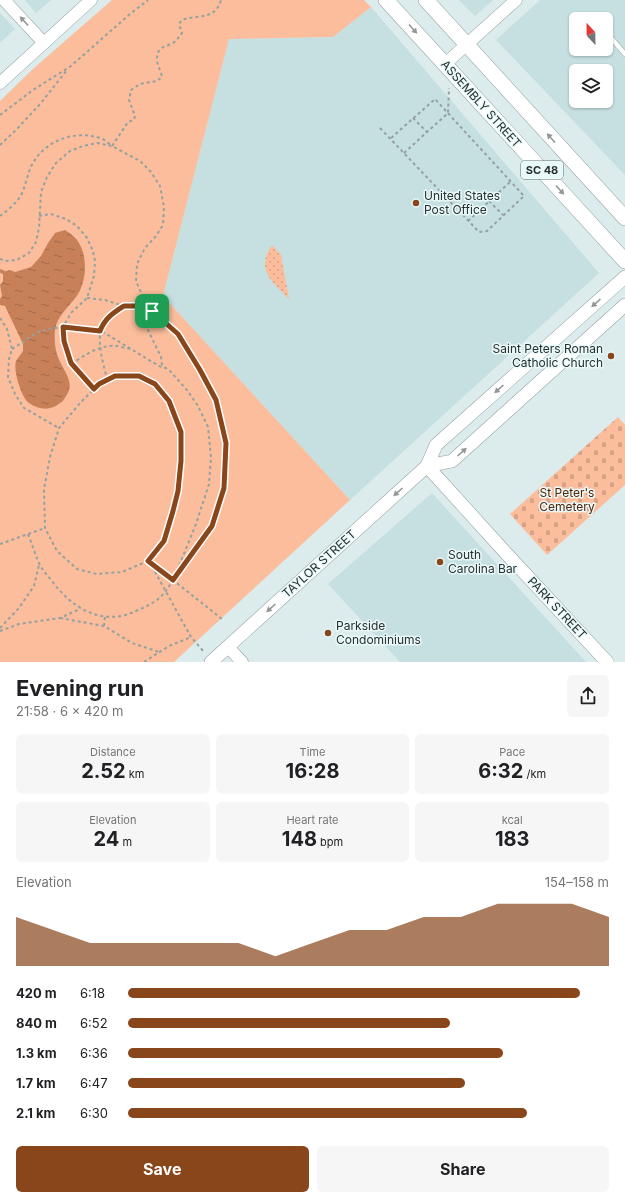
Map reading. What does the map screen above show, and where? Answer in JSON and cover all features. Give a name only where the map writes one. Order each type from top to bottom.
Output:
[{"type":"main road","name":"ASSEMBLY STREET","points":[[386,0],[625,261]]},
{"type":"main road","name":"SC 48","points":[[426,0],[625,218]]},
{"type":"main road","name":"TAYLOR STREET","points":[[212,662],[427,466],[436,445],[625,277]]},
{"type":"main road","points":[[427,466],[452,461],[625,305]]},
{"type":"main road","name":"PARK STREET","points":[[427,466],[607,662]]},
{"type":"street","points":[[4,0],[44,43]]},
{"type":"street","points":[[0,83],[91,0]]},
{"type":"street","points":[[445,64],[516,0]]},
{"type":"street","points":[[228,647],[242,662]]},
{"type":"lane","points":[[613,40],[625,54]]},
{"type":"path","points":[[0,145],[16,130],[71,66],[148,0]]},
{"type":"path","points":[[112,146],[128,122],[134,120],[135,116],[129,100],[130,90],[140,84],[157,81],[162,77],[157,60],[158,53],[164,46],[173,43],[179,38],[182,33],[179,24],[182,20],[187,18],[200,18],[211,14],[220,6],[222,0]]},
{"type":"path","points":[[0,116],[33,90],[71,66]]},
{"type":"path","points":[[404,154],[448,113],[449,86]]},
{"type":"path","points":[[380,128],[390,139],[404,154],[478,232],[487,231],[524,196],[434,99],[390,139]]},
{"type":"path","points":[[413,118],[427,132]]},
{"type":"path","points":[[0,216],[8,210],[20,196],[27,175],[34,161],[47,147],[65,137],[82,134],[101,138],[112,146],[140,161],[151,172],[160,186],[164,206],[163,225],[156,236],[145,248],[137,264],[136,282],[152,311]]},
{"type":"path","points":[[0,259],[5,261],[17,260],[29,253],[36,242],[39,228],[41,192],[47,177],[56,163],[70,151],[83,146],[96,143],[112,146]]},
{"type":"path","points":[[468,221],[510,182]]},
{"type":"path","points":[[489,201],[503,216]]},
{"type":"path","points":[[39,216],[51,214],[66,219],[77,226],[87,238],[93,250],[95,261],[94,276],[87,298],[72,313],[63,327],[68,355],[72,364],[94,389]]},
{"type":"path","points":[[87,298],[105,300],[124,306],[142,306],[152,311],[178,334],[216,400],[226,443],[224,488],[212,526],[173,580]]},
{"type":"path","points":[[107,380],[101,348],[100,331],[102,324],[109,316],[124,306]]},
{"type":"path","points":[[28,534],[39,565],[61,593],[80,608],[95,615],[114,617],[131,614],[156,602],[166,593],[173,580],[196,524],[208,484],[211,456],[208,427],[188,390],[167,368],[162,365],[161,357],[148,330],[142,306]]},
{"type":"path","points":[[0,318],[7,329],[12,349],[9,359],[8,377],[15,394],[24,408],[59,428]]},
{"type":"path","points":[[12,349],[38,332],[63,327],[100,331],[159,366],[167,368]]},
{"type":"path","points":[[72,364],[84,355],[101,348],[116,346],[134,351]]},
{"type":"path","points":[[115,376],[139,376],[155,384],[169,401],[181,432],[181,461],[178,491],[164,541],[148,561],[122,572],[97,574],[77,568],[57,551],[46,528],[44,488],[50,457],[59,428],[99,384],[107,380],[115,376]]},
{"type":"path","points":[[0,544],[46,528]]},
{"type":"path","points":[[148,561],[222,619]]},
{"type":"path","points":[[148,561],[191,637],[200,647]]},
{"type":"path","points":[[0,630],[19,608],[34,586],[39,565]]},
{"type":"path","points":[[0,630],[19,624],[60,618],[80,608]]},
{"type":"path","points":[[104,626],[105,616]]},
{"type":"path","points":[[60,618],[104,626],[132,643],[159,652]]},
{"type":"path","points":[[144,662],[159,652],[191,637]]},
{"type":"shaded area","points":[[25,0],[51,0],[36,13]]},
{"type":"shaded area","points":[[459,0],[493,0],[475,16]]},
{"type":"shaded area","points":[[540,0],[625,0],[625,175],[496,40]]},
{"type":"shaded area","points":[[371,7],[599,273],[350,500],[163,296],[229,39],[333,37]]},
{"type":"shaded area","points":[[0,13],[15,29],[0,43]]},
{"type":"shaded area","points":[[432,493],[586,662],[400,662],[328,584]]},
{"type":"green space","points":[[112,0],[364,0],[371,7],[333,37],[229,39],[163,296],[350,500],[174,662],[0,662],[0,101],[34,68]]},
{"type":"green space","points":[[272,245],[281,255],[289,299],[272,281],[265,268],[267,254]]},
{"type":"green space","name":"St Peter's Cemetery","points":[[618,417],[625,425],[625,485],[547,555],[510,514]]},
{"type":"water","points":[[65,230],[74,236],[83,251],[85,272],[79,292],[60,316],[55,330],[56,351],[68,376],[70,386],[69,391],[62,402],[56,406],[45,409],[29,403],[23,395],[18,383],[15,365],[23,351],[23,344],[5,306],[0,305],[0,299],[2,296],[0,285],[3,281],[3,272],[10,270],[15,272],[31,267],[41,256],[55,233]]},
{"type":"place","name":"United States Post Office","points":[[416,203]]},
{"type":"place","name":"Saint Peters Roman Catholic Church","points":[[611,356]]},
{"type":"place","name":"South Carolina Bar","points":[[440,562]]},
{"type":"place","name":"Parkside Condominiums","points":[[328,633]]},
{"type":"route","points":[[124,306],[142,306],[152,311],[178,334],[200,370],[216,400],[226,443],[224,488],[212,526],[173,580],[148,561],[164,541],[178,491],[181,461],[181,432],[169,401],[155,384],[139,376],[115,376],[99,384],[94,389],[71,363],[64,341],[63,327],[100,331],[102,324],[109,316],[124,306]]}]
